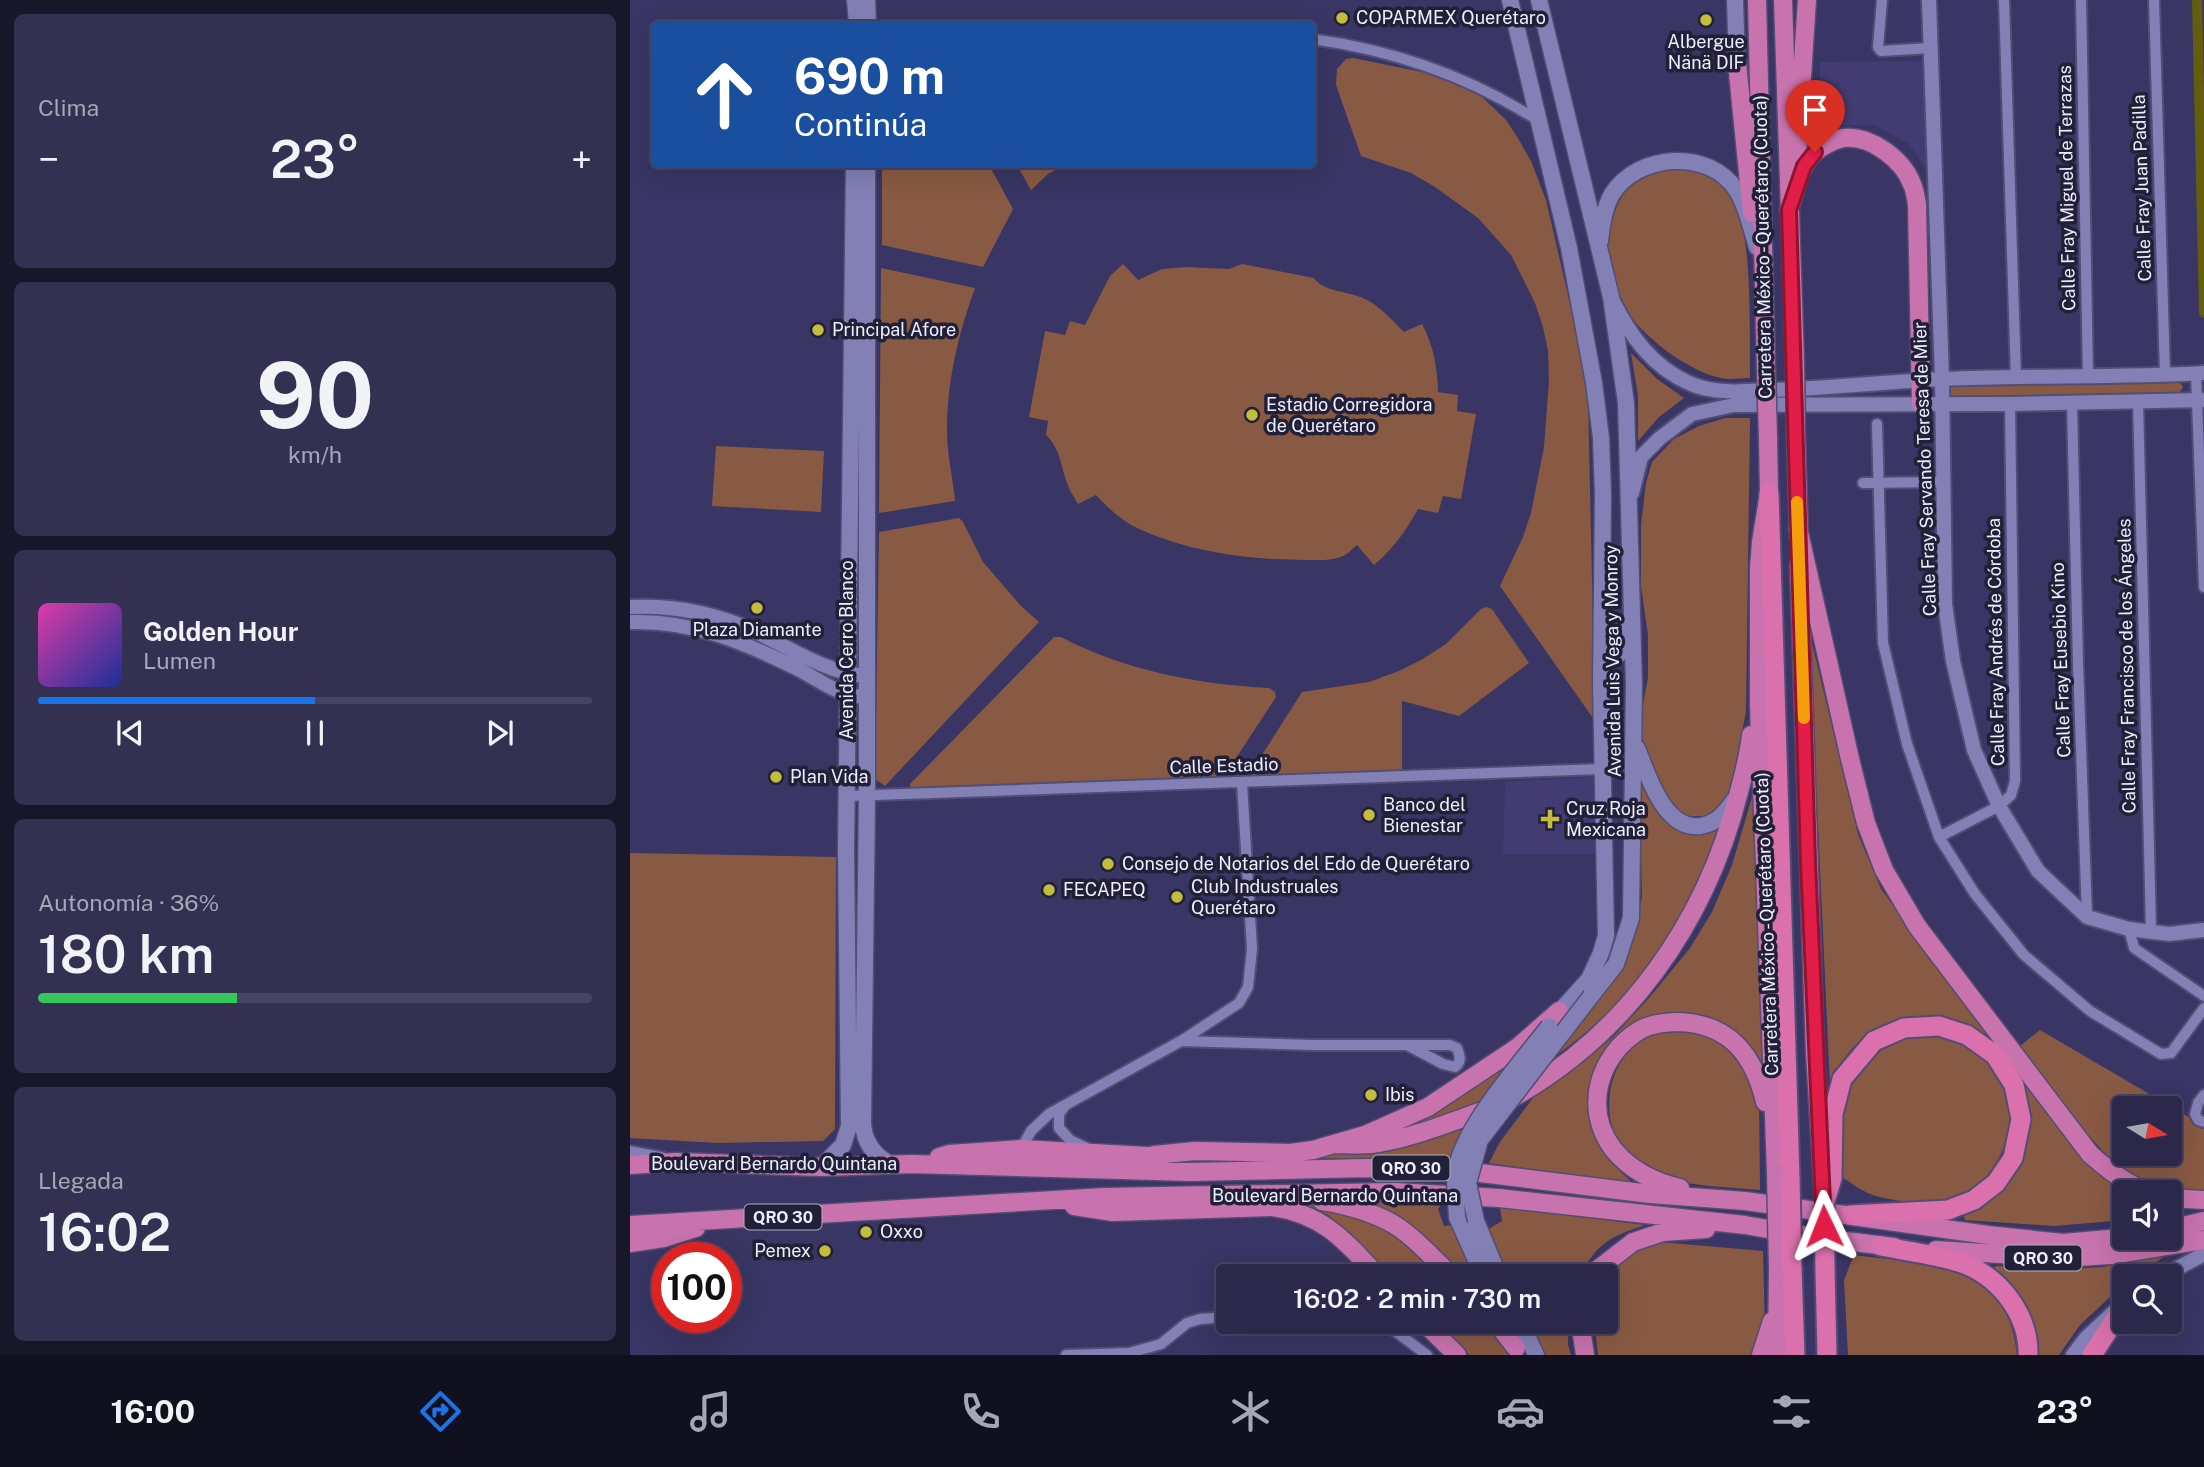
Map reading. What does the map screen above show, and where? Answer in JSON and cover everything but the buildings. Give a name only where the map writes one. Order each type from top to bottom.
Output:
[{"type":"highway","name":"Carretera México - Querétaro (Cuota)","points":[[1757,0],[1785,1268],[1796,1355]]},
{"type":"highway","name":"Carretera México - Querétaro (Cuota)","points":[[1783,0],[1809,903],[1824,1205],[1828,1355]]},
{"type":"highway","points":[[1789,205],[1796,168],[1807,0]]},
{"type":"highway","points":[[1737,63],[1765,314]]},
{"type":"highway","points":[[1789,205],[1804,166],[1815,152],[1832,142],[1844,138],[1859,139],[1876,146],[1902,167],[1912,184],[1917,205],[1921,404]]},
{"type":"highway","name":"Carretera México - Querétaro (Cuota)","points":[[1769,494],[1759,569],[1759,705],[1775,1144],[1783,1175]]},
{"type":"highway","points":[[1798,528],[1866,823],[1884,870],[1917,926],[2090,1154],[2123,1180]]},
{"type":"highway","points":[[1334,1144],[1373,1144],[1439,1127],[1506,1102],[1549,1075],[1636,997],[1662,964],[1712,875],[1731,827],[1749,754],[1751,727],[1759,705]]},
{"type":"highway","points":[[1154,1156],[1195,1151],[1290,1153],[1365,1135],[1428,1107],[1518,1047],[1554,1019]]},
{"type":"highway","points":[[1745,1201],[1666,1185],[1646,1177],[1622,1160],[1606,1139],[1598,1114],[1597,1087],[1614,1053],[1641,1029],[1667,1021],[1700,1023],[1730,1037],[1749,1059],[1760,1080],[1775,1144]]},
{"type":"highway","points":[[1824,1205],[1832,1178],[1833,1114],[1842,1079],[1874,1041],[1904,1028],[1939,1026],[1967,1035],[1995,1055],[2014,1084],[2021,1119],[2013,1158],[1996,1183],[1974,1200],[1948,1210],[1850,1215]]},
{"type":"highway","points":[[912,1164],[949,1154],[1021,1149],[1269,1164],[1302,1170]]},
{"type":"highway","name":"Boulevard Bernardo Quintana","points":[[630,1165],[676,1162],[821,1167],[912,1164],[1190,1172],[1448,1169],[1650,1194],[1745,1201],[1988,1235],[2063,1242],[2112,1238]]},
{"type":"highway","name":"Boulevard Bernardo Quintana","points":[[630,1225],[1105,1197],[1395,1192],[1438,1193],[1745,1225],[1881,1246],[2060,1258],[2111,1255],[2204,1240]]},
{"type":"highway","points":[[1288,1194],[1365,1211],[1394,1225],[1415,1240],[1440,1264]]},
{"type":"highway","points":[[2182,1199],[2204,1200]]},
{"type":"highway","points":[[1047,1201],[1113,1212],[1272,1207],[1294,1210],[1314,1218],[1337,1234],[1366,1264]]},
{"type":"highway","points":[[630,1243],[664,1238],[726,1219]]},
{"type":"highway","points":[[2182,1226],[2204,1221]]},
{"type":"highway","points":[[1605,1264],[1633,1242],[1663,1232],[1745,1225]]},
{"type":"highway","points":[[1881,1246],[1966,1265],[1992,1280],[2011,1300],[2023,1321],[2028,1355]]},
{"type":"highway","name":"Carretera México - Querétaro (Cuota)","points":[[1777,1355],[1776,1301],[1785,1268]]},
{"type":"highway","points":[[1761,1355],[1776,1301]]},
{"type":"highway","points":[[1827,1320],[1842,1355]]},
{"type":"highway","points":[[2092,1355],[2112,1323]]},
{"type":"highway","points":[[1435,1334],[1457,1355]]},
{"type":"highway","points":[[1504,1334],[1518,1352]]},
{"type":"highway","points":[[1582,1334],[1585,1355]]},
{"type":"main road","points":[[855,0],[857,21]]},
{"type":"main road","points":[[867,0],[868,21]]},
{"type":"main road","name":"Avenida Luis Vega y Monroy","points":[[1478,1264],[1457,1217],[1456,1174],[1470,1131],[1554,1019],[1589,979],[1606,936],[1602,769],[1601,439],[1594,383],[1569,248],[1510,0]]},
{"type":"main road","name":"Avenida Luis Vega y Monroy","points":[[1494,1264],[1469,1199],[1468,1183],[1480,1140],[1616,964],[1631,918],[1634,740],[1626,403],[1611,297],[1539,0]]},
{"type":"main road","points":[[1735,0],[1737,63]]},
{"type":"main road","points":[[1599,250],[1607,205],[1620,184],[1633,173],[1649,166],[1688,161],[1708,165],[1736,190],[1757,247]]},
{"type":"main road","name":"Avenida Cerro Blanco","points":[[821,1167],[843,1145],[849,1126],[847,796],[854,168]]},
{"type":"main road","name":"Avenida Cerro Blanco","points":[[867,168],[867,797],[863,1130],[872,1150],[892,1165]]},
{"type":"main road","points":[[1601,623],[1604,648],[1610,654],[1619,654],[1622,649],[1632,577]]},
{"type":"main road","points":[[1634,740],[1648,775],[1670,816],[1676,821],[1699,826],[1709,823],[1724,815],[1739,792]]},
{"type":"main road","points":[[1510,1334],[1518,1352]]},
{"type":"main road","points":[[1526,1334],[1536,1355]]},
{"type":"street","points":[[1882,0],[1878,47],[1881,51],[1930,48]]},
{"type":"street","name":"Calle Fray Servando Teresa de Mier","points":[[1929,0],[1942,379],[1945,604],[1952,660],[1974,750],[1999,806],[2038,871],[2087,917],[2129,929],[2169,934],[2204,930]]},
{"type":"street","points":[[2004,0],[2017,378]]},
{"type":"street","name":"Calle Fray Miguel de Terrazas","points":[[2081,0],[2088,376]]},
{"type":"street","name":"Calle Fray Juan Padilla","points":[[2154,0],[2165,374]]},
{"type":"street","points":[[1316,40],[1351,45],[1437,69],[1539,121]]},
{"type":"street","points":[[1611,297],[1634,340],[1653,359],[1688,383],[1729,392],[1942,379],[2200,373],[2204,587]]},
{"type":"street","points":[[1629,508],[1641,457],[1669,430],[1692,414],[1734,405],[2201,400]]},
{"type":"street","name":"Calle Fray Francisco de los Ángeles","points":[[2138,401],[2151,930]]},
{"type":"street","name":"Calle Fray Eusebio Kino","points":[[2072,402],[2087,917]]},
{"type":"street","name":"Calle Fray Andrés de Córdoba","points":[[1999,806],[2011,795],[2015,781],[2010,404]]},
{"type":"street","points":[[1877,424],[1883,643],[1907,744],[1939,837],[1975,894],[2024,954],[2090,1011],[2166,1056],[2171,1054],[2204,1008]]},
{"type":"street","points":[[1863,483],[1942,482]]},
{"type":"street","points":[[630,607],[666,607],[713,616],[750,629],[848,674],[867,676]]},
{"type":"street","points":[[630,622],[667,623],[708,631],[755,648],[848,696],[867,697]]},
{"type":"street","name":"Calle Estadio","points":[[847,796],[1602,769]]},
{"type":"street","points":[[1021,1149],[1031,1131],[1049,1114],[1181,1041],[1239,1003],[1248,987],[1252,949],[1242,783]]},
{"type":"street","points":[[1939,837],[1999,806]]},
{"type":"street","points":[[2129,929],[2134,948],[2204,996]]},
{"type":"street","points":[[1181,1041],[1409,1046]]},
{"type":"street","points":[[2204,1095],[2195,1114],[2198,1120],[2204,1122]]},
{"type":"street","points":[[1069,1103],[1059,1114],[1059,1128],[1070,1140],[1098,1153]]},
{"type":"street","points":[[630,1153],[676,1162]]},
{"type":"street","points":[[2182,1266],[2204,1254]]},
{"type":"street","points":[[2073,1355],[2086,1338],[2112,1315]]},
{"type":"street","points":[[1066,1355],[1129,1353],[1161,1344],[1187,1323],[1216,1318]]},
{"type":"street","points":[[1399,1334],[1427,1355]]},
{"type":"shaded area","points":[[1353,58],[1441,76],[1478,93],[1506,120],[1519,140],[1531,161],[1546,200],[1577,334],[1588,396],[1595,721],[1500,586],[1531,513],[1544,447],[1549,380],[1548,351],[1535,303],[1511,255],[1478,218],[1411,173],[1361,156],[1336,85],[1337,69],[1346,59]]},
{"type":"shaded area","points":[[1928,61],[1930,165],[1924,166],[1909,144],[1875,125],[1848,125],[1821,135],[1820,62]]},
{"type":"shaded area","points":[[882,168],[991,168],[1013,209],[983,267],[882,245]]},
{"type":"shaded area","points":[[1019,168],[1059,168],[1048,174],[1031,190]]},
{"type":"shaded area","points":[[1683,169],[1703,173],[1721,181],[1730,191],[1738,208],[1749,281],[1750,378],[1729,379],[1702,372],[1659,345],[1628,313],[1615,281],[1608,254],[1608,238],[1619,201],[1630,186],[1647,174]]},
{"type":"shaded area","name":"Estadio Corregidora de Querétaro","points":[[1123,264],[1138,280],[1162,269],[1229,269],[1242,264],[1314,278],[1324,286],[1370,302],[1404,332],[1422,324],[1434,357],[1438,392],[1458,395],[1457,411],[1476,414],[1461,499],[1443,496],[1438,513],[1418,509],[1399,539],[1374,565],[1357,545],[1345,555],[1326,560],[1285,560],[1218,553],[1174,542],[1133,526],[1113,512],[1096,495],[1078,504],[1068,486],[1057,452],[1046,435],[1048,421],[1029,417],[1045,331],[1065,335],[1070,321],[1085,325],[1110,276]]},
{"type":"shaded area","points":[[881,268],[975,288],[963,323],[949,394],[947,440],[955,501],[879,513]]},
{"type":"shaded area","points":[[1631,353],[1657,379],[1684,398],[1659,417],[1638,441],[1638,396]]},
{"type":"shaded area","points":[[2176,378],[2183,387],[2178,395],[1950,398],[1948,392],[1953,382]]},
{"type":"shaded area","points":[[1725,418],[1750,418],[1746,712],[1730,791],[1718,810],[1705,816],[1690,816],[1678,813],[1668,803],[1651,768],[1642,738],[1642,709],[1648,678],[1648,635],[1641,586],[1641,525],[1646,483],[1652,462],[1674,439],[1699,426]]},
{"type":"shaded area","points":[[716,446],[824,451],[821,512],[712,506]]},
{"type":"shaded area","points":[[959,518],[983,562],[1021,606],[1039,622],[885,786],[875,779],[879,532]]},
{"type":"shaded area","points":[[1486,607],[1492,609],[1529,663],[1459,716],[1402,701],[1402,773],[1246,780],[1302,692],[1369,682],[1399,671],[1446,644]]},
{"type":"shaded area","points":[[1809,631],[1858,834],[1881,889],[1996,1042],[1976,1030],[1871,1033],[1853,1047],[1837,1068],[1830,1085]]},
{"type":"shaded area","points":[[1054,637],[1061,637],[1136,667],[1189,679],[1269,688],[1275,692],[1276,697],[1221,781],[910,789],[910,784]]},
{"type":"shaded area","points":[[1639,775],[1657,809],[1668,821],[1725,822],[1687,908],[1663,949],[1642,976],[1595,1025],[1540,1067],[1470,1106],[1386,1136],[1418,1118],[1626,954],[1636,928],[1642,897]]},
{"type":"shaded area","name":"Cruz Roja Mexicana","points":[[1594,777],[1597,854],[1503,854],[1505,782]]},
{"type":"shaded area","points":[[1755,787],[1766,1076],[1754,1051],[1728,1027],[1695,1014],[1672,1014],[1618,1041],[1597,1110],[1594,1127],[1598,1144],[1608,1159],[1634,1184],[1489,1163],[1500,1142],[1539,1090],[1570,1072],[1613,1037],[1690,948],[1712,912],[1732,865]]},
{"type":"shaded area","points":[[630,853],[836,857],[835,1129],[823,1141],[718,1143],[630,1138]]},
{"type":"shaded area","points":[[1679,1030],[1710,1035],[1725,1044],[1747,1067],[1759,1100],[1760,1190],[1692,1184],[1659,1176],[1631,1157],[1616,1136],[1609,1105],[1615,1073],[1623,1058],[1647,1037]]},
{"type":"shaded area","points":[[2040,1030],[2153,1096],[2112,1096],[2112,1159],[2090,1137],[2020,1046]]},
{"type":"shaded area","points":[[1919,1033],[1958,1040],[1986,1057],[2006,1088],[2010,1105],[2006,1141],[1988,1174],[1968,1193],[1938,1202],[1907,1202],[1876,1196],[1843,1178],[1841,1127],[1848,1086],[1857,1069],[1871,1055],[1891,1043]]},
{"type":"shaded area","points":[[2014,1066],[2112,1182],[2112,1221],[2054,1226],[1965,1220],[1963,1214],[1981,1207],[1996,1195],[2017,1162]]},
{"type":"shaded area","points":[[2182,1113],[2204,1126],[2204,1194],[2182,1191],[2182,1180],[2139,1180],[2120,1166],[2182,1166]]},
{"type":"shaded area","points":[[1465,1126],[1451,1159],[1279,1158],[1374,1150]]},
{"type":"shaded area","points":[[1373,1197],[1447,1198],[1438,1209],[1444,1226],[1453,1225],[1471,1264],[1453,1264],[1397,1215],[1372,1203]]},
{"type":"shaded area","points":[[1302,1203],[1343,1212],[1380,1227],[1431,1264],[1380,1264],[1328,1215]]},
{"type":"shaded area","points":[[1500,1207],[1645,1225],[1606,1242],[1587,1264],[1503,1264],[1487,1230],[1502,1221]]},
{"type":"shaded area","points":[[1660,1242],[1763,1251],[1765,1330],[1759,1355],[1598,1355],[1596,1334],[1618,1334],[1618,1264],[1615,1264],[1645,1247]]},
{"type":"shaded area","points":[[1854,1255],[1936,1266],[1960,1273],[1981,1284],[1998,1301],[2010,1324],[2017,1355],[1848,1355],[1844,1280]]},
{"type":"shaded area","points":[[2167,1255],[2153,1264],[2119,1264]]},
{"type":"shaded area","points":[[2112,1265],[2112,1295],[2080,1325],[2059,1355],[2034,1355],[1992,1271],[1996,1266],[2071,1269]]},
{"type":"shaded area","points":[[1449,1334],[1499,1334],[1514,1355],[1469,1355]]},
{"type":"shaded area","points":[[1536,1334],[1568,1334],[1571,1355],[1546,1355]]},
{"type":"waterway","points":[[2197,0],[2204,313]]},
{"type":"slow traffic","points":[[1797,502],[1804,718]]},
{"type":"place","name":"COPARMEX Querétaro","points":[[1342,18]]},
{"type":"place","name":"Albergue Nänä DIF","points":[[1706,20]]},
{"type":"place","name":"Principal Afore","points":[[818,330]]},
{"type":"place","name":"Estadio Corregidora de Querétaro","points":[[1252,415]]},
{"type":"place","name":"Plaza Diamante","points":[[757,608]]},
{"type":"place","name":"Plan Vida","points":[[776,777]]},
{"type":"place","name":"Banco del Bienestar","points":[[1369,815]]},
{"type":"place","name":"Cruz Roja Mexicana","points":[[1550,819]]},
{"type":"place","name":"Consejo de Notarios del Edo de Querétaro","points":[[1108,864]]},
{"type":"place","name":"FECAPEQ","points":[[1049,890]]},
{"type":"place","name":"Club Industruales Querétaro","points":[[1177,897]]},
{"type":"place","name":"Ibis","points":[[1371,1095]]},
{"type":"place","name":"Oxxo","points":[[866,1232]]},
{"type":"place","name":"Pemex","points":[[825,1251]]},
{"type":"route","points":[[1815,152],[1804,166],[1789,210],[1808,862],[1824,1226]]}]
